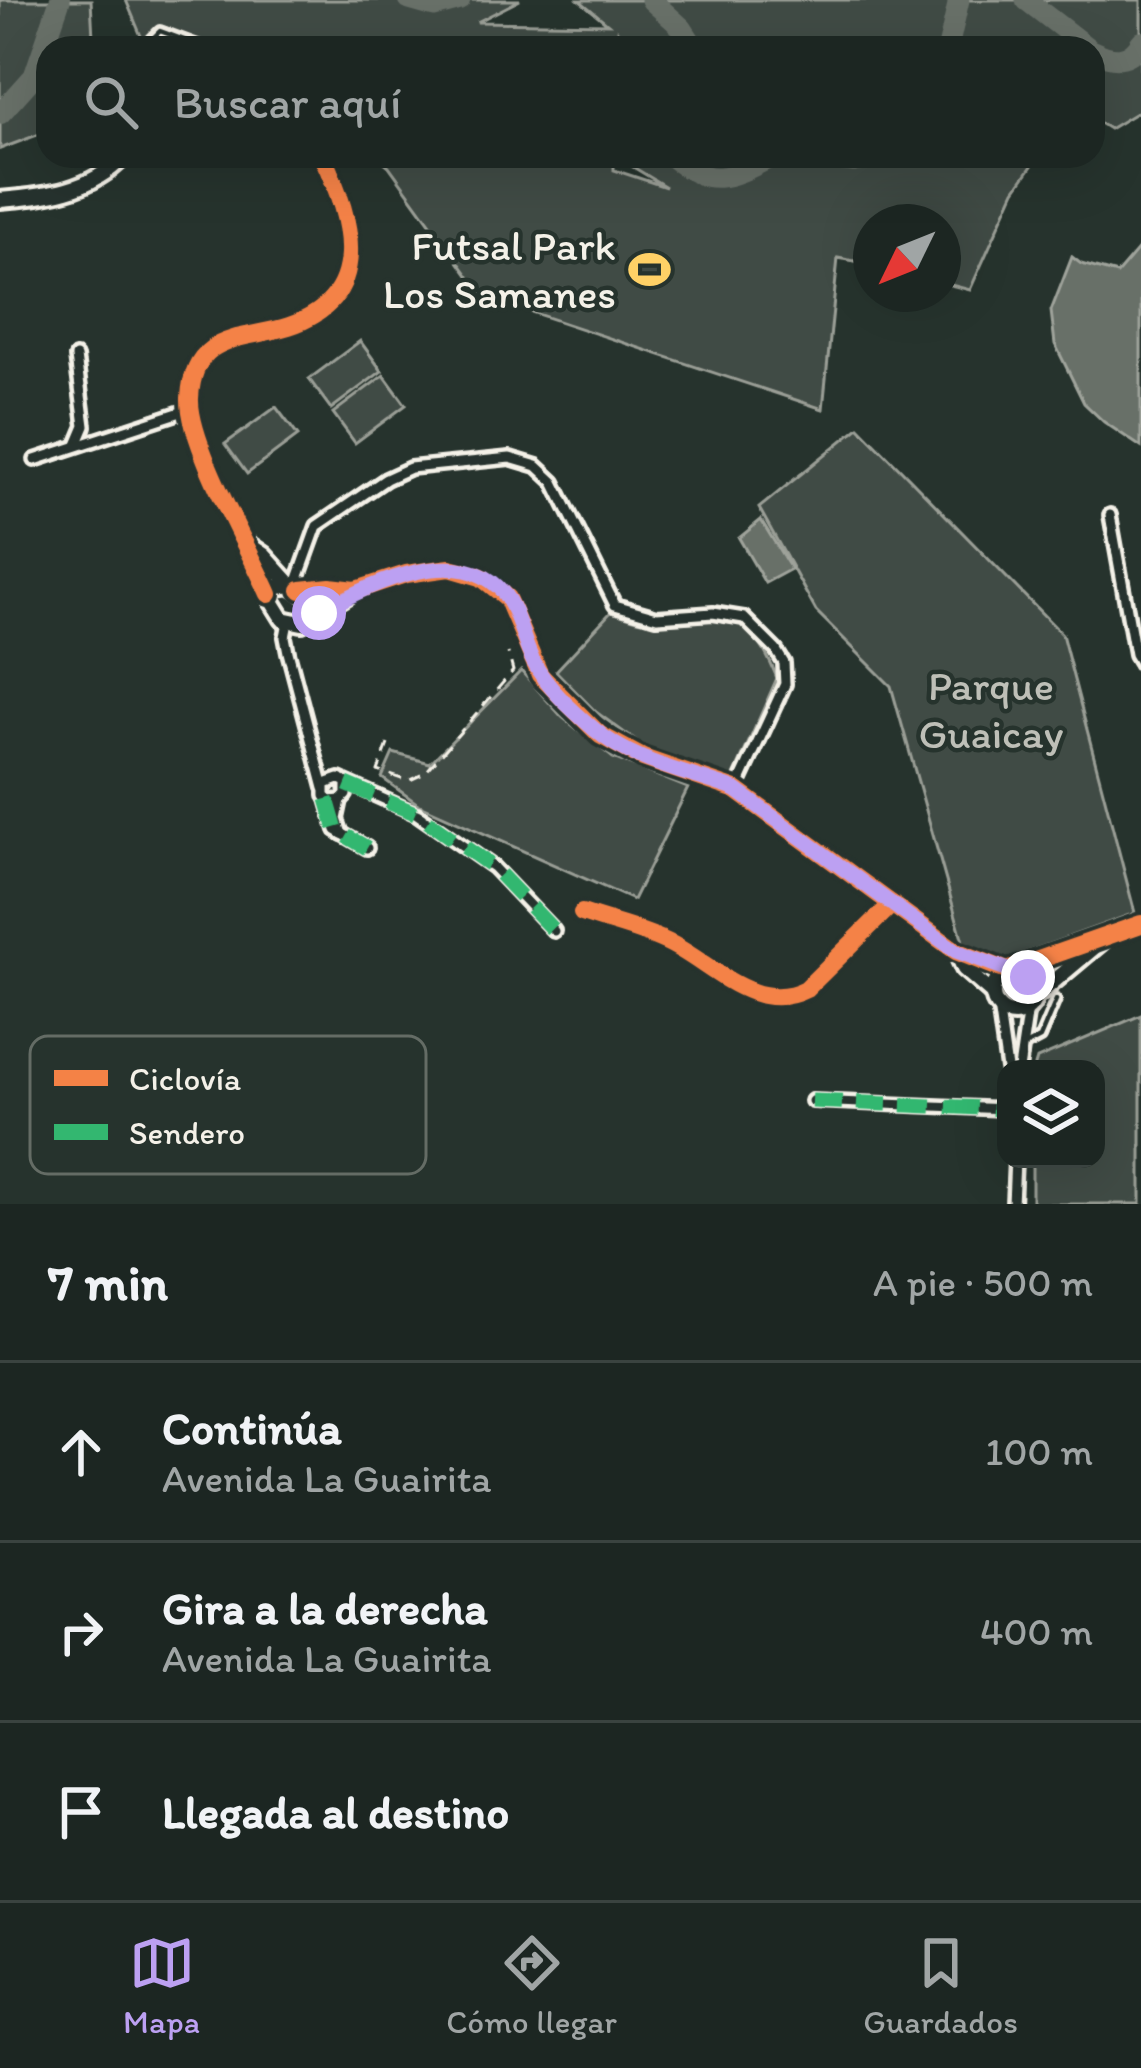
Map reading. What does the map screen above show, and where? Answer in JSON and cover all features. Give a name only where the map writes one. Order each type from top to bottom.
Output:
[{"type":"street","points":[[0,200],[62,193],[86,184],[108,168]]},
{"type":"street","points":[[326,168],[350,231],[351,258],[344,279],[326,304],[298,323],[236,335],[215,346],[193,376],[190,409],[207,462],[278,614],[288,622],[302,623],[356,590],[425,570],[450,568],[482,577],[508,598],[540,674],[591,727],[623,749],[736,790],[956,951],[1028,977],[1031,1003],[1020,1060]]},
{"type":"street","points":[[76,357],[85,426],[77,446]]},
{"type":"street","points":[[35,460],[190,409]]},
{"type":"street","points":[[296,588],[311,536],[325,518],[400,472],[511,458],[537,466],[562,493],[615,604],[657,617],[728,614],[756,627],[776,650],[784,664],[785,684],[736,790]]},
{"type":"street","points":[[1110,515],[1135,654],[1141,664]]},
{"type":"street","points":[[248,544],[315,601],[319,613]]},
{"type":"street","points":[[269,594],[277,586],[356,590]]},
{"type":"street","points":[[288,622],[288,652],[331,824],[367,848]]},
{"type":"street","points":[[315,752],[342,781],[346,795],[337,819],[342,834]]},
{"type":"street","points":[[325,793],[331,779],[342,781],[417,814],[493,867],[554,931]]},
{"type":"street","points":[[325,793],[341,800]]},
{"type":"street","points":[[582,913],[670,943],[739,987],[773,998],[806,989],[892,904]]},
{"type":"street","points":[[1005,1060],[995,984],[1007,971],[1141,925]]},
{"type":"street","points":[[956,951],[964,969],[1010,1013],[1031,1003],[1108,936]]},
{"type":"street","points":[[812,1101],[997,1109]]},
{"type":"street","points":[[1013,1204],[1015,1168]]},
{"type":"lane","points":[[1023,1047],[1040,1038],[1056,1000]]},
{"type":"path","points":[[388,744],[378,771],[408,781],[425,773],[512,671],[508,652]]},
{"type":"green space","points":[[0,0],[91,0],[93,36],[36,36],[36,136],[0,149]]},
{"type":"green space","points":[[126,0],[520,0],[477,22],[608,24],[579,0],[1141,0],[1141,110],[1109,129],[1105,126],[1105,36],[621,36],[618,32],[618,36],[141,36]]},
{"type":"green space","name":"Futsal Park Los Samanes","points":[[390,168],[614,168],[666,187],[635,168],[1031,168],[1015,190],[970,290],[961,288],[961,204],[853,204],[853,261],[838,258],[823,409],[483,296]]},
{"type":"green space","points":[[360,341],[382,371],[331,409],[309,379]]},
{"type":"green space","points":[[384,375],[406,405],[355,443],[333,413]]},
{"type":"green space","points":[[276,407],[298,436],[247,474],[225,444]]},
{"type":"green space","name":"Parque Guaicay","points":[[859,427],[1062,634],[1135,913],[999,962],[964,945],[891,686],[816,611],[759,508]]},
{"type":"green space","points":[[611,612],[648,622],[726,620],[740,624],[765,651],[777,678],[732,780],[644,747],[596,712],[556,671]]},
{"type":"green space","points":[[521,671],[562,717],[613,758],[688,788],[633,900],[418,804],[382,778],[393,753],[430,763]]},
{"type":"green space","points":[[1141,1015],[1141,1204],[1032,1204],[1032,1168],[1105,1168],[1105,1060],[1037,1059]]},
{"type":"shaded area","points":[[1141,246],[1141,447],[1084,403],[1055,344],[1051,311],[1072,257],[1117,274]]},
{"type":"shaded area","points":[[761,520],[791,569],[765,583],[739,538]]},
{"type":"waterway","points":[[48,36],[60,0]]},
{"type":"waterway","points":[[409,0],[434,7],[460,0]]},
{"type":"waterway","points":[[651,0],[687,36]]},
{"type":"waterway","points":[[951,36],[959,0]]},
{"type":"waterway","points":[[1026,0],[1072,36]]},
{"type":"waterway","points":[[1105,55],[1131,54],[1141,42]]},
{"type":"waterway","points":[[0,114],[36,70]]},
{"type":"waterway","points":[[687,168],[710,177],[750,168]]},
{"type":"marked path","points":[[346,784],[417,814],[493,867],[554,931]]},
{"type":"marked path","points":[[327,799],[336,830],[367,848]]},
{"type":"marked path","points":[[812,1101],[997,1109]]},
{"type":"cycle path","points":[[269,594],[199,441],[190,398],[193,376],[200,361],[223,342],[289,326],[316,313],[335,296],[349,253],[342,204],[328,168]]},
{"type":"cycle path","points":[[301,590],[356,590],[406,574],[450,568],[481,577],[507,598],[540,675],[600,735],[643,758],[736,790],[956,951],[1007,971],[1141,924]]},
{"type":"cycle path","points":[[582,913],[661,939],[735,984],[769,996],[806,989],[892,904]]},
{"type":"place","name":"Futsal Park Los Samanes","points":[[650,269]]},
{"type":"route","points":[[319,613],[356,590],[406,574],[450,568],[482,577],[508,598],[526,648],[547,683],[611,742],[736,790],[956,951],[1028,977]]}]
